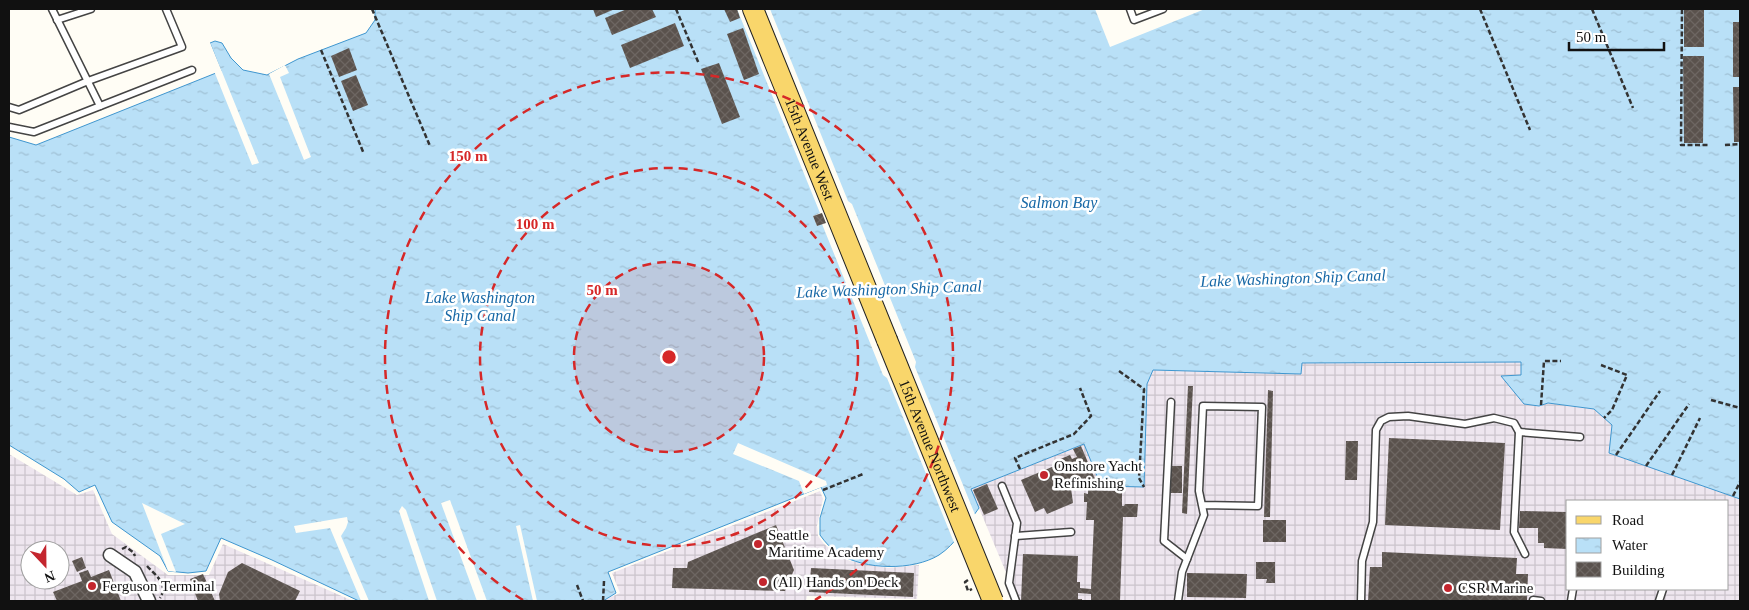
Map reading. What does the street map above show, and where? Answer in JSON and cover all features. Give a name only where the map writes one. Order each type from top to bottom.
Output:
[{"type":"main road","name":"15th Avenue West","points":[[753,9],[866,289]]},
{"type":"main road","name":"15th Avenue Northwest","points":[[866,289],[993,601]]},
{"type":"street","points":[[110,555],[135,572],[148,601]]},
{"type":"lane","points":[[52,9],[100,106]]},
{"type":"lane","points":[[57,20],[91,9]]},
{"type":"lane","points":[[9,107],[19,110],[88,81],[182,47],[166,9]]},
{"type":"lane","points":[[1130,9],[1134,20],[1163,9]]},
{"type":"lane","points":[[9,127],[34,132],[192,70]]},
{"type":"lane","points":[[1171,402],[1164,541],[1187,559]]},
{"type":"lane","points":[[1178,601],[1181,578],[1204,515],[1202,506],[1199,490],[1202,406],[1262,407],[1258,506],[1202,506]]},
{"type":"lane","points":[[1361,601],[1362,561],[1373,522],[1376,430],[1381,421],[1390,417],[1408,416],[1465,424],[1494,418],[1514,423],[1519,432],[1514,532],[1525,554]]},
{"type":"lane","points":[[1519,432],[1580,437]]},
{"type":"lane","points":[[1002,486],[1017,523],[1009,583],[1016,601]]},
{"type":"lane","points":[[1015,536],[1071,532]]},
{"type":"lane","points":[[1533,600],[1541,601]]},
{"type":"path","points":[[372,9],[430,146]]},
{"type":"path","points":[[676,9],[699,64]]},
{"type":"path","points":[[1480,9],[1530,130]]},
{"type":"path","points":[[1592,9],[1633,108]]},
{"type":"path","points":[[1682,9],[1681,145],[1708,145]]},
{"type":"path","points":[[321,50],[364,154]]},
{"type":"path","points":[[1725,145],[1740,144]]},
{"type":"path","points":[[1541,405],[1544,361],[1561,361]]},
{"type":"path","points":[[1601,365],[1627,375],[1612,410],[1604,418]]},
{"type":"path","points":[[1119,371],[1144,389],[1138,478],[1144,487]]},
{"type":"path","points":[[1020,469],[1016,458],[1074,434],[1091,416],[1080,388]]},
{"type":"path","points":[[1616,455],[1660,391]]},
{"type":"path","points":[[1711,400],[1740,408]]},
{"type":"path","points":[[1646,466],[1689,404]]},
{"type":"path","points":[[1672,475],[1700,418]]},
{"type":"path","points":[[823,490],[863,474]]},
{"type":"path","points":[[1733,496],[1740,482]]},
{"type":"path","points":[[968,590],[965,582],[970,580]]},
{"type":"path","points":[[603,601],[604,581]]},
{"type":"path","points":[[789,582],[800,583]]},
{"type":"path","points":[[577,586],[584,601]]},
{"type":"shaded area","points":[[1522,361],[1521,375],[1501,376],[1548,403],[1594,409],[1612,425],[1609,453],[1740,499],[1740,601],[1018,601],[971,489],[1084,444],[1143,487],[1147,384],[1153,370],[1301,374],[1301,363]]},
{"type":"shaded area","points":[[9,454],[77,495],[93,490],[112,534],[168,575],[209,575],[223,544],[353,601],[9,601]]},
{"type":"shaded area","points":[[820,491],[823,499],[817,526],[818,536],[824,544],[839,556],[850,561],[888,568],[919,565],[917,599],[807,596],[806,601],[602,601],[620,593],[612,573]]},
{"type":"water","name":"Lake Washington Ship Canal","points":[[375,9],[1740,9],[1740,499],[1609,453],[1612,425],[1594,409],[1548,403],[1539,406],[1524,404],[1501,376],[1521,375],[1521,362],[1302,363],[1301,374],[1153,370],[1147,384],[1144,487],[1101,486],[1084,444],[971,489],[979,508],[961,533],[939,555],[916,564],[875,566],[850,559],[833,550],[820,535],[820,518],[826,498],[821,487],[608,572],[616,593],[603,601],[359,601],[221,538],[206,571],[188,573],[168,571],[160,556],[112,522],[95,485],[79,492],[64,479],[9,445],[9,137],[36,145],[221,71],[210,43],[215,41],[222,43],[231,58],[243,70],[267,75],[298,59],[366,33],[375,20]]},
{"type":"pier","points":[[737,9],[770,9],[848,201],[852,204],[976,517],[955,545],[822,224],[817,226],[813,216],[820,213]]},
{"type":"pier","points":[[1095,9],[1205,9],[1110,47]]},
{"type":"pier","points":[[209,40],[259,163],[252,165],[214,71],[218,69],[207,43]]},
{"type":"pier","points":[[285,65],[289,73],[280,77],[311,157],[304,160],[269,74]]},
{"type":"pier","points":[[738,443],[826,481],[827,485],[804,494],[799,481],[733,454]]},
{"type":"pier","points":[[450,500],[487,601],[477,601],[441,503]]},
{"type":"pier","points":[[142,503],[185,524],[161,534],[176,572],[168,571]]},
{"type":"pier","points":[[402,506],[406,510],[437,601],[429,601],[399,511]]},
{"type":"pier","points":[[347,517],[348,522],[341,536],[369,601],[361,601],[330,528],[296,533],[294,526]]},
{"type":"pier","points":[[520,525],[537,601],[533,601],[516,526]]},
{"type":"building","points":[[593,9],[615,9],[596,17]]},
{"type":"building","points":[[627,9],[652,9],[656,17],[612,35],[605,18]]},
{"type":"building","points":[[724,9],[737,9],[740,18],[730,22]]},
{"type":"building","points":[[1684,9],[1704,9],[1704,47],[1684,47]]},
{"type":"building","points":[[1733,22],[1740,22],[1740,77],[1733,77]]},
{"type":"building","points":[[675,23],[684,46],[630,68],[621,45]]},
{"type":"building","points":[[743,28],[759,74],[744,80],[727,34]]},
{"type":"building","points":[[349,48],[357,70],[339,77],[331,56]]},
{"type":"building","points":[[1683,56],[1704,56],[1703,143],[1684,143]]},
{"type":"building","points":[[719,63],[740,117],[722,124],[701,69]]},
{"type":"building","points":[[356,75],[368,105],[353,111],[341,81]]},
{"type":"building","points":[[1733,87],[1740,87],[1740,142],[1734,142]]},
{"type":"building","points":[[822,213],[826,223],[817,226],[813,216]]},
{"type":"building","points":[[1188,386],[1193,386],[1187,514],[1182,513]]},
{"type":"building","points":[[1268,390],[1273,391],[1270,517],[1264,517]]},
{"type":"building","points":[[1389,438],[1505,443],[1500,530],[1385,525]]},
{"type":"building","points":[[1346,441],[1358,441],[1357,480],[1345,480]]},
{"type":"building","points":[[1081,446],[1095,479],[1077,488],[1076,486],[1071,488],[1073,503],[1047,514],[1044,508],[1035,512],[1021,480],[1059,464],[1058,460],[1070,455],[1072,459],[1077,457],[1073,449]]},
{"type":"building","points":[[1171,466],[1182,466],[1182,493],[1170,493]]},
{"type":"building","points":[[987,484],[998,509],[984,515],[973,490]]},
{"type":"building","points":[[1088,490],[1122,491],[1122,506],[1125,504],[1138,504],[1137,517],[1123,517],[1120,601],[1091,601],[1091,594],[1078,593],[1078,599],[1082,599],[1082,601],[1021,601],[1023,554],[1078,556],[1077,582],[1080,582],[1080,588],[1091,589],[1094,520],[1086,520],[1087,502],[1084,502],[1084,493],[1088,494]]},
{"type":"building","points":[[1520,511],[1566,512],[1566,549],[1544,548],[1544,543],[1538,543],[1538,528],[1519,528]]},
{"type":"building","points":[[1263,520],[1286,520],[1286,542],[1263,542]]},
{"type":"building","name":"Seattle Maritime Academy","points":[[776,525],[794,570],[785,591],[672,588],[673,568],[687,568],[688,562]]},
{"type":"building","name":"CSR Marine","points":[[1382,552],[1517,558],[1516,574],[1528,574],[1527,601],[1368,601],[1370,567],[1382,567]]},
{"type":"building","points":[[82,557],[86,568],[77,572],[72,561]]},
{"type":"building","points":[[1256,562],[1275,562],[1275,583],[1266,583],[1267,579],[1256,579]]},
{"type":"building","points":[[242,563],[300,591],[295,601],[220,601],[219,594],[228,572]]},
{"type":"building","points":[[811,568],[914,573],[913,597],[809,592]]},
{"type":"building","name":"Ferguson Terminal","points":[[88,570],[91,577],[109,570],[121,601],[57,601],[53,592],[70,590],[70,586],[82,581],[79,573]]},
{"type":"building","points":[[1187,573],[1247,574],[1246,598],[1187,597]]},
{"type":"building","points":[[203,574],[215,601],[198,601],[194,591],[191,592],[189,587],[192,585],[190,579]]},
{"type":"place","name":"Onshore Yacht Refinishing","points":[[1044,475]]},
{"type":"place","name":"Seattle Maritime Academy","points":[[758,544]]},
{"type":"place","name":"(All) Hands on Deck","points":[[763,582]]},
{"type":"place","name":"Ferguson Terminal","points":[[92,586]]},
{"type":"place","name":"CSR Marine","points":[[1448,588]]},
{"type":"water label","name":"Salmon Bay","points":[[1059,202]]}]
